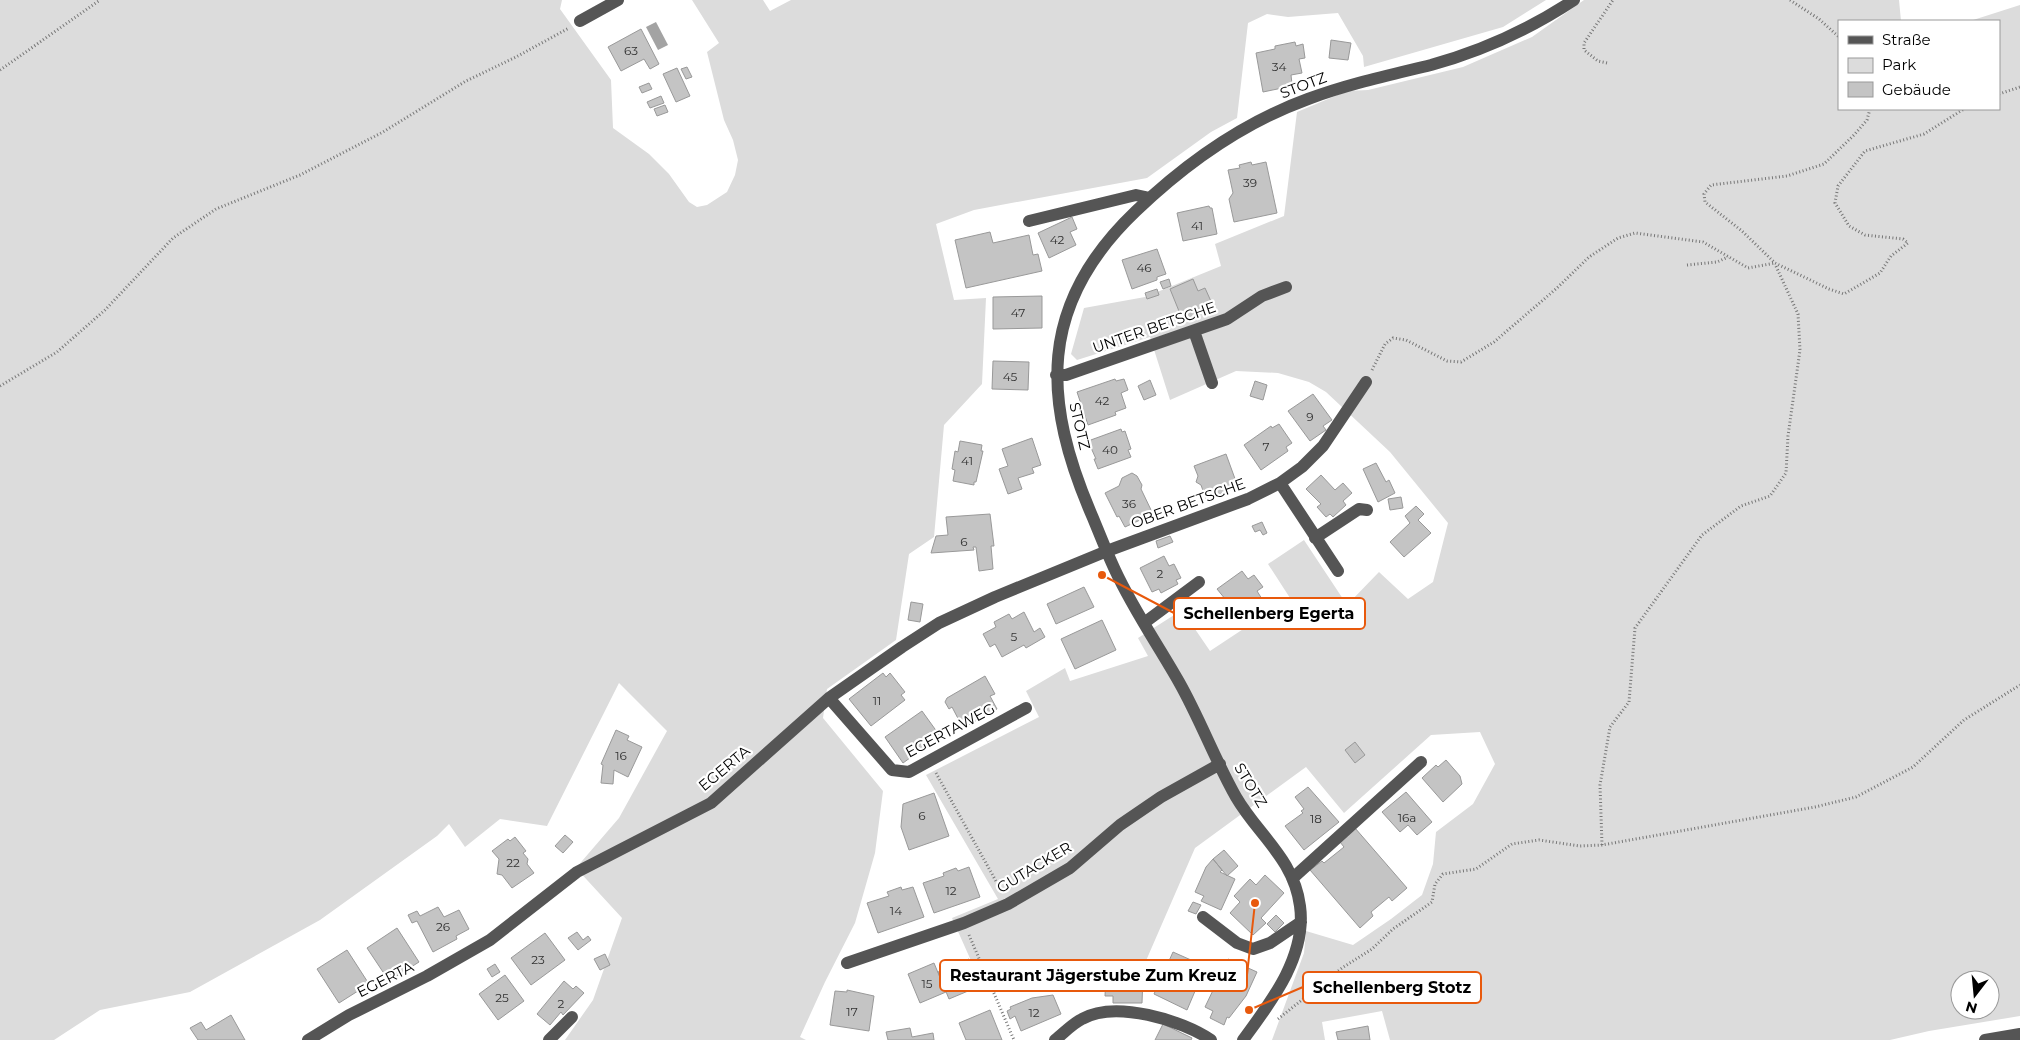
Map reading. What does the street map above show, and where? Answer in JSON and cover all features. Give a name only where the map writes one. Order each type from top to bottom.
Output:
[{"type":"street","points":[[580,21],[618,0]]},
{"type":"street","name":"STOTZ","points":[[1242,1040],[1267,1007],[1288,972],[1295,952],[1301,922],[1300,904],[1294,877],[1282,856],[1239,802],[1194,708],[1115,570],[1079,488],[1063,436],[1056,375],[1057,360],[1067,312],[1079,284],[1116,232],[1150,198],[1194,161],[1225,140],[1263,118],[1304,100],[1346,86],[1433,64],[1477,50],[1532,26],[1574,0]]},
{"type":"street","points":[[1029,221],[1136,195],[1150,198]]},
{"type":"street","name":"UNTER BETSCHE","points":[[1056,375],[1073,372],[1227,319],[1262,296],[1286,287]]},
{"type":"street","points":[[1194,331],[1212,383]]},
{"type":"street","name":"OBER BETSCHE","points":[[1107,550],[1248,499],[1280,483],[1302,467],[1323,446],[1366,382]]},
{"type":"street","points":[[1280,483],[1338,572]]},
{"type":"street","points":[[1315,538],[1360,509],[1367,510]]},
{"type":"street","name":"EGERTA","points":[[308,1040],[349,1015],[427,976],[490,940],[577,872],[711,803],[829,698],[939,623],[994,597],[1107,550]]},
{"type":"street","points":[[1144,623],[1199,582]]},
{"type":"street","name":"EGERTAWEG","points":[[829,698],[892,770],[908,772],[1026,708]]},
{"type":"street","points":[[1294,877],[1422,762]]},
{"type":"street","name":"GUTACKER","points":[[847,963],[964,923],[1008,904],[1070,868],[1120,825],[1161,797],[1220,764]]},
{"type":"street","points":[[1203,916],[1237,943],[1253,950],[1270,943],[1301,922]]},
{"type":"street","points":[[1054,1040],[1082,1018],[1102,1012],[1147,1014],[1169,1019],[1211,1040]]},
{"type":"street","points":[[549,1040],[572,1017]]},
{"type":"street","points":[[1985,1040],[2020,1034]]},
{"type":"path","points":[[0,70],[100,0]]},
{"type":"path","points":[[1607,63],[1598,61],[1584,50],[1584,43],[1612,0]]},
{"type":"path","points":[[1790,0],[1820,19],[1838,36]]},
{"type":"path","points":[[0,386],[57,352],[105,310],[173,238],[216,209],[308,171],[383,132],[466,81],[516,57],[580,21]]},
{"type":"path","points":[[2000,94],[2020,87]]},
{"type":"path","points":[[1870,110],[1867,120],[1824,164],[1787,176],[1711,185],[1704,194],[1706,202],[1742,230],[1775,263],[1829,290],[1844,294],[1880,272],[1891,256],[1908,243],[1903,239],[1865,235],[1848,226],[1835,203],[1838,186],[1865,151],[1924,134],[1962,110]]},
{"type":"path","points":[[1366,382],[1385,344],[1393,338],[1406,340],[1447,361],[1461,362],[1494,342],[1557,288],[1589,257],[1618,238],[1635,233],[1703,242],[1748,268],[1775,263]]},
{"type":"path","points":[[1687,265],[1717,262],[1729,257]]},
{"type":"path","points":[[1602,845],[1600,785],[1610,727],[1630,702],[1635,628],[1702,535],[1741,506],[1770,496],[1786,473],[1788,436],[1800,350],[1798,314],[1775,263]]},
{"type":"path","points":[[1274,1023],[1342,968],[1372,949],[1393,929],[1432,902],[1435,884],[1443,874],[1476,870],[1512,844],[1538,840],[1580,846],[1602,845],[1815,807],[1856,797],[1913,767],[1964,720],[2020,685]]},
{"type":"path","points":[[929,760],[1008,904]]},
{"type":"path","points":[[964,923],[1014,1040]]},
{"type":"green space","points":[[0,0],[562,0],[560,9],[611,80],[613,128],[649,154],[669,174],[689,202],[697,207],[707,205],[727,192],[735,175],[738,160],[733,140],[724,120],[707,52],[719,43],[692,0],[763,0],[770,11],[791,0],[1546,0],[1503,27],[1364,67],[1363,56],[1338,13],[1288,17],[1267,14],[1248,23],[1237,118],[1211,132],[1147,178],[974,210],[936,224],[954,300],[986,298],[982,384],[944,425],[934,537],[909,554],[896,640],[827,689],[823,718],[883,791],[875,853],[855,923],[800,1037],[806,1040],[565,1040],[593,1000],[622,918],[576,868],[619,818],[667,731],[619,683],[547,826],[500,819],[465,847],[449,824],[437,836],[320,920],[190,992],[100,1010],[54,1040],[0,1040]]},
{"type":"green space","points":[[1584,0],[1899,0],[1901,20],[1838,20],[1838,110],[2000,110],[2000,20],[1973,20],[2020,5],[2020,1016],[2000,1019],[2000,970],[1950,970],[1950,1020],[1996,1020],[1929,1031],[1890,1040],[1390,1040],[1382,1011],[1322,1022],[1325,1040],[1272,1040],[1304,953],[1306,931],[1353,945],[1422,895],[1433,864],[1436,832],[1473,804],[1495,764],[1480,732],[1431,735],[1344,813],[1306,767],[1195,848],[1145,963],[1042,973],[985,992],[952,918],[998,899],[926,775],[1039,717],[1026,691],[1065,668],[1070,681],[1148,656],[1138,638],[1182,610],[1210,651],[1290,598],[1268,564],[1304,540],[1347,605],[1379,572],[1408,599],[1433,582],[1448,523],[1390,452],[1326,392],[1309,382],[1278,373],[1236,371],[1170,400],[1150,337],[1077,360],[1071,354],[1084,308],[1145,297],[1221,266],[1215,244],[1284,216],[1297,112],[1347,91],[1368,90],[1463,67],[1532,37]]},
{"type":"shaded area","points":[[656,22],[668,45],[658,50],[646,27]]},
{"type":"building","points":[[641,29],[659,64],[650,69],[644,59],[621,71],[608,47]]},
{"type":"building","points":[[1331,40],[1351,43],[1348,60],[1329,58]]},
{"type":"building","points":[[1295,42],[1296,46],[1303,44],[1305,58],[1299,59],[1302,73],[1291,75],[1292,84],[1287,85],[1287,87],[1263,92],[1256,53],[1275,49],[1275,46]]},
{"type":"building","points":[[687,67],[692,77],[686,79],[681,69]]},
{"type":"building","points":[[677,68],[690,96],[676,102],[663,74]]},
{"type":"building","points":[[649,83],[652,89],[642,93],[639,87]]},
{"type":"building","points":[[661,96],[664,103],[650,108],[647,102]]},
{"type":"building","points":[[665,105],[668,112],[657,116],[654,109]]},
{"type":"building","points":[[1251,162],[1252,165],[1266,162],[1277,213],[1234,222],[1229,199],[1233,193],[1228,170],[1240,168],[1239,165]]},
{"type":"building","points":[[1209,206],[1212,208],[1217,234],[1183,241],[1177,213]]},
{"type":"building","points":[[1072,217],[1077,229],[1070,232],[1076,245],[1049,258],[1038,233]]},
{"type":"building","points":[[990,232],[993,243],[1029,235],[1033,255],[1038,254],[1042,271],[966,288],[955,240]]},
{"type":"building","points":[[1157,249],[1166,274],[1157,277],[1157,280],[1132,289],[1122,260]]},
{"type":"building","points":[[1169,279],[1171,286],[1163,289],[1160,282]]},
{"type":"building","points":[[1193,279],[1198,291],[1205,288],[1214,308],[1183,321],[1170,289]]},
{"type":"building","points":[[1157,289],[1159,295],[1147,299],[1145,293]]},
{"type":"building","points":[[1042,296],[1042,328],[993,329],[993,297]]},
{"type":"building","points":[[993,361],[1029,362],[1028,390],[992,389]]},
{"type":"building","points":[[1115,379],[1116,381],[1124,379],[1128,390],[1121,393],[1126,408],[1115,412],[1116,415],[1088,425],[1077,392]]},
{"type":"building","points":[[1150,380],[1156,395],[1144,400],[1138,386]]},
{"type":"building","points":[[1255,381],[1267,385],[1263,400],[1250,396]]},
{"type":"building","points":[[1313,394],[1332,420],[1323,426],[1326,430],[1310,441],[1288,411]]},
{"type":"building","points":[[1279,424],[1292,443],[1286,447],[1288,451],[1261,470],[1244,445],[1271,426],[1272,428]]},
{"type":"building","points":[[1121,429],[1122,432],[1125,431],[1131,449],[1128,450],[1131,457],[1098,469],[1088,441]]},
{"type":"building","points":[[1032,438],[1041,465],[1032,468],[1034,473],[1018,478],[1022,489],[1008,494],[999,469],[1008,466],[1002,449]]},
{"type":"building","points":[[960,441],[982,445],[981,451],[983,451],[974,485],[953,481],[955,470],[952,469],[955,451],[958,452]]},
{"type":"building","points":[[1226,454],[1238,487],[1206,499],[1201,485],[1196,482],[1198,476],[1194,466]]},
{"type":"building","points":[[1376,463],[1386,482],[1389,480],[1395,493],[1378,502],[1363,469]]},
{"type":"building","points":[[1132,473],[1137,476],[1142,485],[1141,489],[1153,514],[1125,527],[1119,516],[1117,517],[1105,493],[1119,486],[1122,478]]},
{"type":"building","points":[[1321,475],[1335,490],[1343,483],[1352,493],[1343,501],[1346,505],[1333,517],[1330,514],[1326,517],[1317,507],[1321,504],[1306,489]]},
{"type":"building","points":[[1401,497],[1403,508],[1390,510],[1388,499]]},
{"type":"building","points":[[1416,506],[1424,514],[1418,520],[1431,533],[1404,557],[1390,542],[1410,523],[1405,516]]},
{"type":"building","points":[[990,514],[994,546],[991,546],[993,569],[979,571],[976,547],[973,547],[974,550],[931,553],[936,536],[948,535],[946,517]]},
{"type":"building","points":[[1262,522],[1267,533],[1263,535],[1260,530],[1255,532],[1252,526]]},
{"type":"building","points":[[1170,536],[1173,542],[1158,548],[1156,541]]},
{"type":"building","points":[[1164,556],[1169,566],[1174,564],[1181,578],[1176,580],[1178,584],[1161,593],[1159,589],[1152,592],[1140,568]]},
{"type":"building","points":[[1242,571],[1248,579],[1254,575],[1263,587],[1257,591],[1262,599],[1239,616],[1217,589]]},
{"type":"building","points":[[1084,587],[1094,607],[1056,624],[1047,604]]},
{"type":"building","points":[[911,602],[923,604],[920,622],[908,620]]},
{"type":"building","points":[[1024,612],[1034,632],[1040,628],[1045,637],[1026,648],[1024,645],[1002,657],[995,644],[990,647],[983,634],[996,627],[994,622],[1009,614],[1012,619]]},
{"type":"building","points":[[1102,620],[1116,650],[1075,669],[1061,639]]},
{"type":"building","points":[[883,673],[886,677],[890,673],[905,692],[901,695],[905,700],[871,726],[849,699]]},
{"type":"building","points":[[985,676],[995,694],[990,696],[997,709],[963,728],[952,707],[949,709],[945,702],[947,698]]},
{"type":"building","points":[[922,711],[940,736],[903,763],[885,737]]},
{"type":"building","points":[[616,730],[629,736],[627,740],[642,747],[628,777],[614,770],[613,784],[601,783],[603,765],[601,764]]},
{"type":"building","points":[[1355,742],[1365,755],[1355,763],[1345,750]]},
{"type":"building","points":[[1446,760],[1460,776],[1462,784],[1443,802],[1422,778],[1436,765],[1438,767]]},
{"type":"building","points":[[1308,787],[1339,822],[1304,850],[1285,826],[1303,813],[1301,811],[1304,809],[1295,797]]},
{"type":"building","points":[[1406,792],[1432,822],[1417,835],[1408,825],[1400,832],[1382,812]]},
{"type":"building","points":[[934,793],[949,836],[909,850],[901,827],[903,804]]},
{"type":"building","points":[[1355,828],[1407,888],[1392,901],[1389,897],[1371,912],[1373,916],[1360,928],[1310,870],[1322,861],[1324,863],[1344,847],[1340,842]]},
{"type":"building","points":[[565,835],[573,842],[563,853],[555,846]]},
{"type":"building","points":[[515,837],[526,851],[523,853],[528,859],[527,864],[534,873],[512,888],[502,875],[497,874],[499,859],[492,851],[508,839],[510,841]]},
{"type":"building","points":[[1224,850],[1238,866],[1227,876],[1213,859]]},
{"type":"building","points":[[1213,859],[1222,870],[1220,872],[1235,879],[1221,910],[1201,901],[1204,896],[1195,892],[1206,867]]},
{"type":"building","points":[[969,867],[980,897],[934,913],[923,883],[944,876],[943,873],[956,868],[958,871]]},
{"type":"building","points":[[1265,875],[1284,893],[1261,918],[1266,923],[1253,935],[1230,913],[1240,902],[1234,896],[1250,879],[1256,885]]},
{"type":"building","points":[[901,887],[902,890],[913,887],[924,917],[878,933],[867,903],[889,896],[887,892]]},
{"type":"building","points":[[1193,902],[1201,905],[1196,914],[1188,911]]},
{"type":"building","points":[[438,907],[444,917],[459,910],[469,929],[456,936],[457,939],[433,952],[417,921],[412,923],[408,915],[417,911],[420,916]]},
{"type":"building","points":[[1276,915],[1284,923],[1275,932],[1267,924]]},
{"type":"building","points":[[397,928],[419,962],[389,981],[367,948]]},
{"type":"building","points":[[577,932],[583,940],[588,936],[591,940],[578,950],[568,938]]},
{"type":"building","points":[[545,933],[565,960],[531,985],[511,958]]},
{"type":"building","points":[[347,950],[369,984],[339,1003],[317,969]]},
{"type":"building","points":[[1173,952],[1200,964],[1195,974],[1201,977],[1187,1010],[1154,994]]},
{"type":"building","points":[[605,954],[610,965],[600,970],[594,959]]},
{"type":"building","points":[[969,959],[980,986],[949,999],[938,972]]},
{"type":"building","points":[[1228,959],[1257,972],[1246,996],[1229,1018],[1227,1017],[1224,1025],[1210,1018],[1213,1011],[1205,1007]]},
{"type":"building","points":[[934,963],[946,992],[920,1003],[908,974]]},
{"type":"building","points":[[495,964],[500,972],[492,977],[487,969]]},
{"type":"building","points":[[505,975],[524,1001],[498,1020],[479,994]]},
{"type":"building","points":[[1106,975],[1143,976],[1142,1003],[1113,1003],[1113,996],[1105,996]]},
{"type":"building","points":[[1096,978],[1102,978],[1101,991],[1095,990]]},
{"type":"building","points":[[564,981],[573,989],[576,986],[584,993],[563,1015],[561,1012],[550,1025],[537,1014]]},
{"type":"building","points":[[847,990],[874,996],[869,1031],[830,1025],[835,991],[847,992]]},
{"type":"building","points":[[1053,995],[1061,1014],[1021,1031],[1015,1016],[1010,1019],[1007,1011],[1011,1009],[1010,1007],[1032,998]]},
{"type":"building","points":[[990,1010],[1002,1040],[966,1040],[959,1023]]},
{"type":"building","points":[[231,1015],[245,1040],[198,1040],[190,1028],[201,1022],[206,1030]]},
{"type":"building","points":[[1163,1024],[1192,1038],[1191,1040],[1155,1040]]},
{"type":"building","points":[[1368,1026],[1370,1040],[1338,1040],[1336,1032]]},
{"type":"building","points":[[910,1028],[912,1037],[933,1033],[934,1040],[888,1040],[886,1032]]},
{"type":"place","name":"Schellenberg Egerta","points":[[1102,575]]},
{"type":"place","name":"Restaurant Jägerstube Zum Kreuz","points":[[1255,903]]},
{"type":"place","name":"Schellenberg Stotz","points":[[1249,1010]]}]
